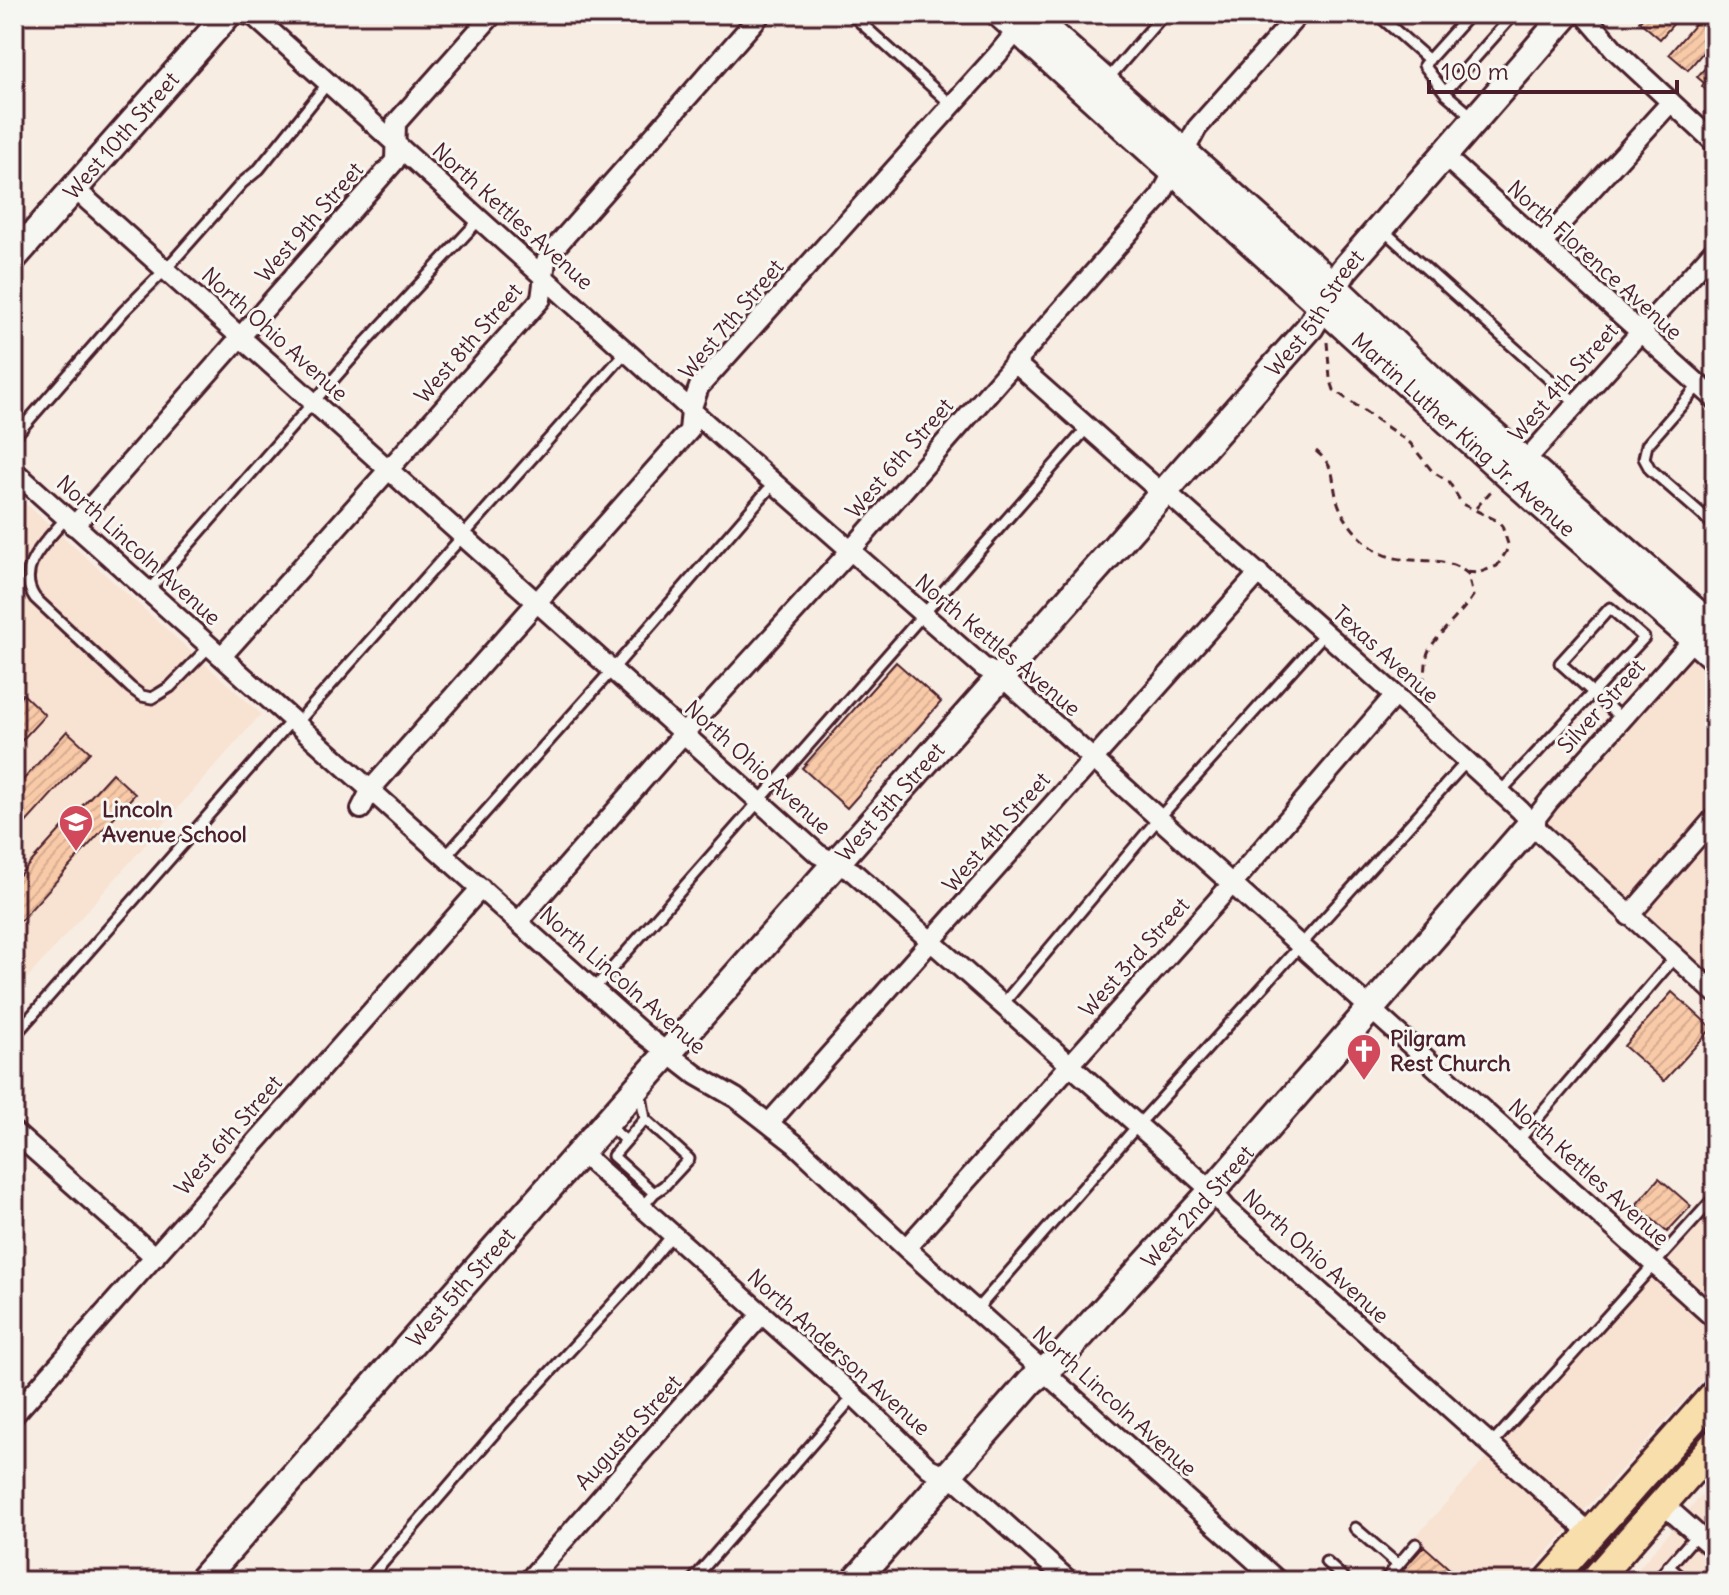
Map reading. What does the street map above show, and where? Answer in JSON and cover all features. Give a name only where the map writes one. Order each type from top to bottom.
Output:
[{"type":"main road","points":[[1549,1581],[1715,1394]]},
{"type":"main road","points":[[1594,1581],[1715,1444]]},
{"type":"street","name":"West 10th Street","points":[[14,257],[228,14]]},
{"type":"street","name":"North Kettles Avenue","points":[[244,14],[255,17],[691,410],[983,667],[1002,677],[1715,1319]]},
{"type":"street","name":"West 9th Street","points":[[70,522],[241,336],[395,161],[396,123],[493,14]]},
{"type":"street","name":"West 8th Street","points":[[216,651],[389,469],[541,299],[546,261],[552,251],[761,14]]},
{"type":"street","name":"West 6th Street","points":[[518,922],[851,550],[1160,197],[1197,128],[1299,14]]},
{"type":"street","name":"West 5th Street","points":[[201,1581],[1310,327],[1344,270],[1567,14]]},
{"type":"street","points":[[1584,14],[1614,49],[1715,143]]},
{"type":"street","name":"West 7th Street","points":[[361,809],[371,789],[689,431],[691,410],[699,387],[1003,48],[1022,17]]},
{"type":"street","name":"Martin Luther King Jr. Avenue","points":[[1022,17],[1329,298],[1512,473],[1706,630],[1715,658]]},
{"type":"street","points":[[1542,244],[1671,102]]},
{"type":"street","name":"North Florence Avenue","points":[[1443,155],[1715,399]]},
{"type":"street","name":"North Ohio Avenue","points":[[75,189],[818,854],[853,872],[1071,1065],[1212,1191],[1227,1209],[1591,1534]]},
{"type":"street","name":"West 4th Street","points":[[1512,473],[1715,249]]},
{"type":"street","name":"Texas Avenue","points":[[1014,362],[1326,632],[1501,791],[1629,916],[1715,993]]},
{"type":"street","name":"North Lincoln Avenue","points":[[20,477],[642,1033],[696,1075],[736,1098],[769,1123],[1278,1581]]},
{"type":"street","name":"West 4th Street","points":[[769,1123],[1259,573]]},
{"type":"street","name":"Silver Street","points":[[1532,823],[1622,719],[1706,630]]},
{"type":"street","name":"West 3rd Street","points":[[906,1248],[1232,884],[1395,695]]},
{"type":"street","points":[[1629,916],[1715,817]]},
{"type":"street","name":"West 2nd Street","points":[[855,1581],[1031,1381],[1063,1355],[1212,1191],[1532,823]]},
{"type":"street","name":"West 6th Street","points":[[14,1415],[481,888]]},
{"type":"street","points":[[14,1132],[155,1257]]},
{"type":"street","name":"North Anderson Avenue","points":[[580,1152],[620,1175],[648,1200],[673,1234],[854,1396],[929,1468],[949,1476],[1069,1581]]},
{"type":"street","name":"Augusta Street","points":[[528,1581],[762,1314]]},
{"type":"street","points":[[1662,1503],[1715,1550]]},
{"type":"lane","points":[[851,14],[952,105]]},
{"type":"lane","points":[[1099,90],[1164,14]]},
{"type":"lane","points":[[1377,14],[1429,60]]},
{"type":"lane","points":[[1470,14],[1424,65],[1445,92],[1476,119]]},
{"type":"lane","points":[[1445,92],[1514,14]]},
{"type":"lane","points":[[14,437],[124,311],[166,269],[242,183],[259,169],[328,83]]},
{"type":"lane","points":[[148,591],[367,341],[480,219]]},
{"type":"lane","points":[[1380,227],[1576,403]]},
{"type":"lane","points":[[14,1036],[627,350]]},
{"type":"lane","points":[[1699,385],[1647,445],[1644,458],[1650,469],[1715,526]]},
{"type":"lane","points":[[594,989],[1087,428]]},
{"type":"lane","points":[[14,497],[20,477]]},
{"type":"lane","points":[[446,856],[774,483]]},
{"type":"lane","points":[[70,522],[36,554],[26,582],[35,598],[131,688],[142,696],[152,698],[216,651]]},
{"type":"lane","points":[[1501,791],[1593,692],[1644,638],[1610,608],[1560,663],[1593,692],[1622,719]]},
{"type":"lane","points":[[1002,1005],[1159,818],[1326,632]]},
{"type":"lane","points":[[977,1309],[1138,1125],[1467,761]]},
{"type":"lane","points":[[1518,1141],[1675,957]]},
{"type":"lane","points":[[620,1175],[613,1156],[645,1119],[639,1087]]},
{"type":"lane","points":[[645,1119],[689,1159],[648,1200]]},
{"type":"lane","points":[[606,1123],[626,1141]]},
{"type":"lane","points":[[1491,1445],[1654,1263],[1713,1204]]},
{"type":"lane","points":[[367,1581],[673,1234]]},
{"type":"lane","points":[[692,1581],[854,1396]]},
{"type":"lane","points":[[1355,1528],[1398,1565]]},
{"type":"lane","points":[[1656,1581],[1697,1534]]},
{"type":"lane","points":[[1384,1581],[1416,1544]]},
{"type":"lane","points":[[1326,1562],[1347,1581]]},
{"type":"lane","points":[[1668,1566],[1686,1581]]},
{"type":"path","points":[[1316,451],[1333,471],[1336,498],[1353,531],[1389,557],[1448,562],[1465,572],[1478,573],[1497,566],[1506,552],[1506,534],[1502,526],[1462,504],[1449,482],[1432,471],[1410,443],[1334,390],[1327,341]]},
{"type":"path","points":[[1475,509],[1512,473]]},
{"type":"path","points":[[1415,695],[1424,681],[1428,652],[1473,596],[1465,572]]},
{"type":"shaded area","name":"Lincoln Avenue School","points":[[14,493],[261,714],[14,993]]},
{"type":"shaded area","points":[[1695,652],[1715,669],[1715,803],[1628,903],[1544,824]]},
{"type":"shaded area","points":[[1715,832],[1715,981],[1642,916]]},
{"type":"shaded area","points":[[1715,1193],[1715,1307],[1660,1257]]},
{"type":"shaded area","points":[[1649,1270],[1715,1330],[1715,1366],[1581,1514],[1501,1442]]},
{"type":"shaded area","points":[[1489,1455],[1570,1527],[1522,1581],[1376,1581]]},
{"type":"shaded area","points":[[1715,1480],[1715,1538],[1686,1513]]},
{"type":"shaded area","points":[[1675,1526],[1715,1561],[1715,1581],[1628,1581]]},
{"type":"building","points":[[1646,14],[1682,14],[1660,39],[1639,21]]},
{"type":"building","points":[[1701,17],[1705,20],[1708,17],[1715,23],[1715,38],[1688,70],[1669,54]]},
{"type":"building","points":[[1715,57],[1715,92],[1712,96],[1697,77]]},
{"type":"building","points":[[896,662],[941,702],[847,808],[802,768]]},
{"type":"building","points":[[23,694],[45,715],[14,749],[14,704]]},
{"type":"building","points":[[67,731],[90,752],[14,836],[14,790]]},
{"type":"building","points":[[112,773],[135,794],[14,928],[14,881]]},
{"type":"building","points":[[1672,992],[1712,1028],[1664,1081],[1624,1046]]},
{"type":"building","points":[[1659,1178],[1691,1206],[1667,1232],[1636,1205]]},
{"type":"building","points":[[1424,1546],[1463,1581],[1393,1581]]},
{"type":"place","name":"Lincoln Avenue School","points":[[76,853]]},
{"type":"place","name":"Pilgram Rest Church","points":[[1364,1082]]}]
